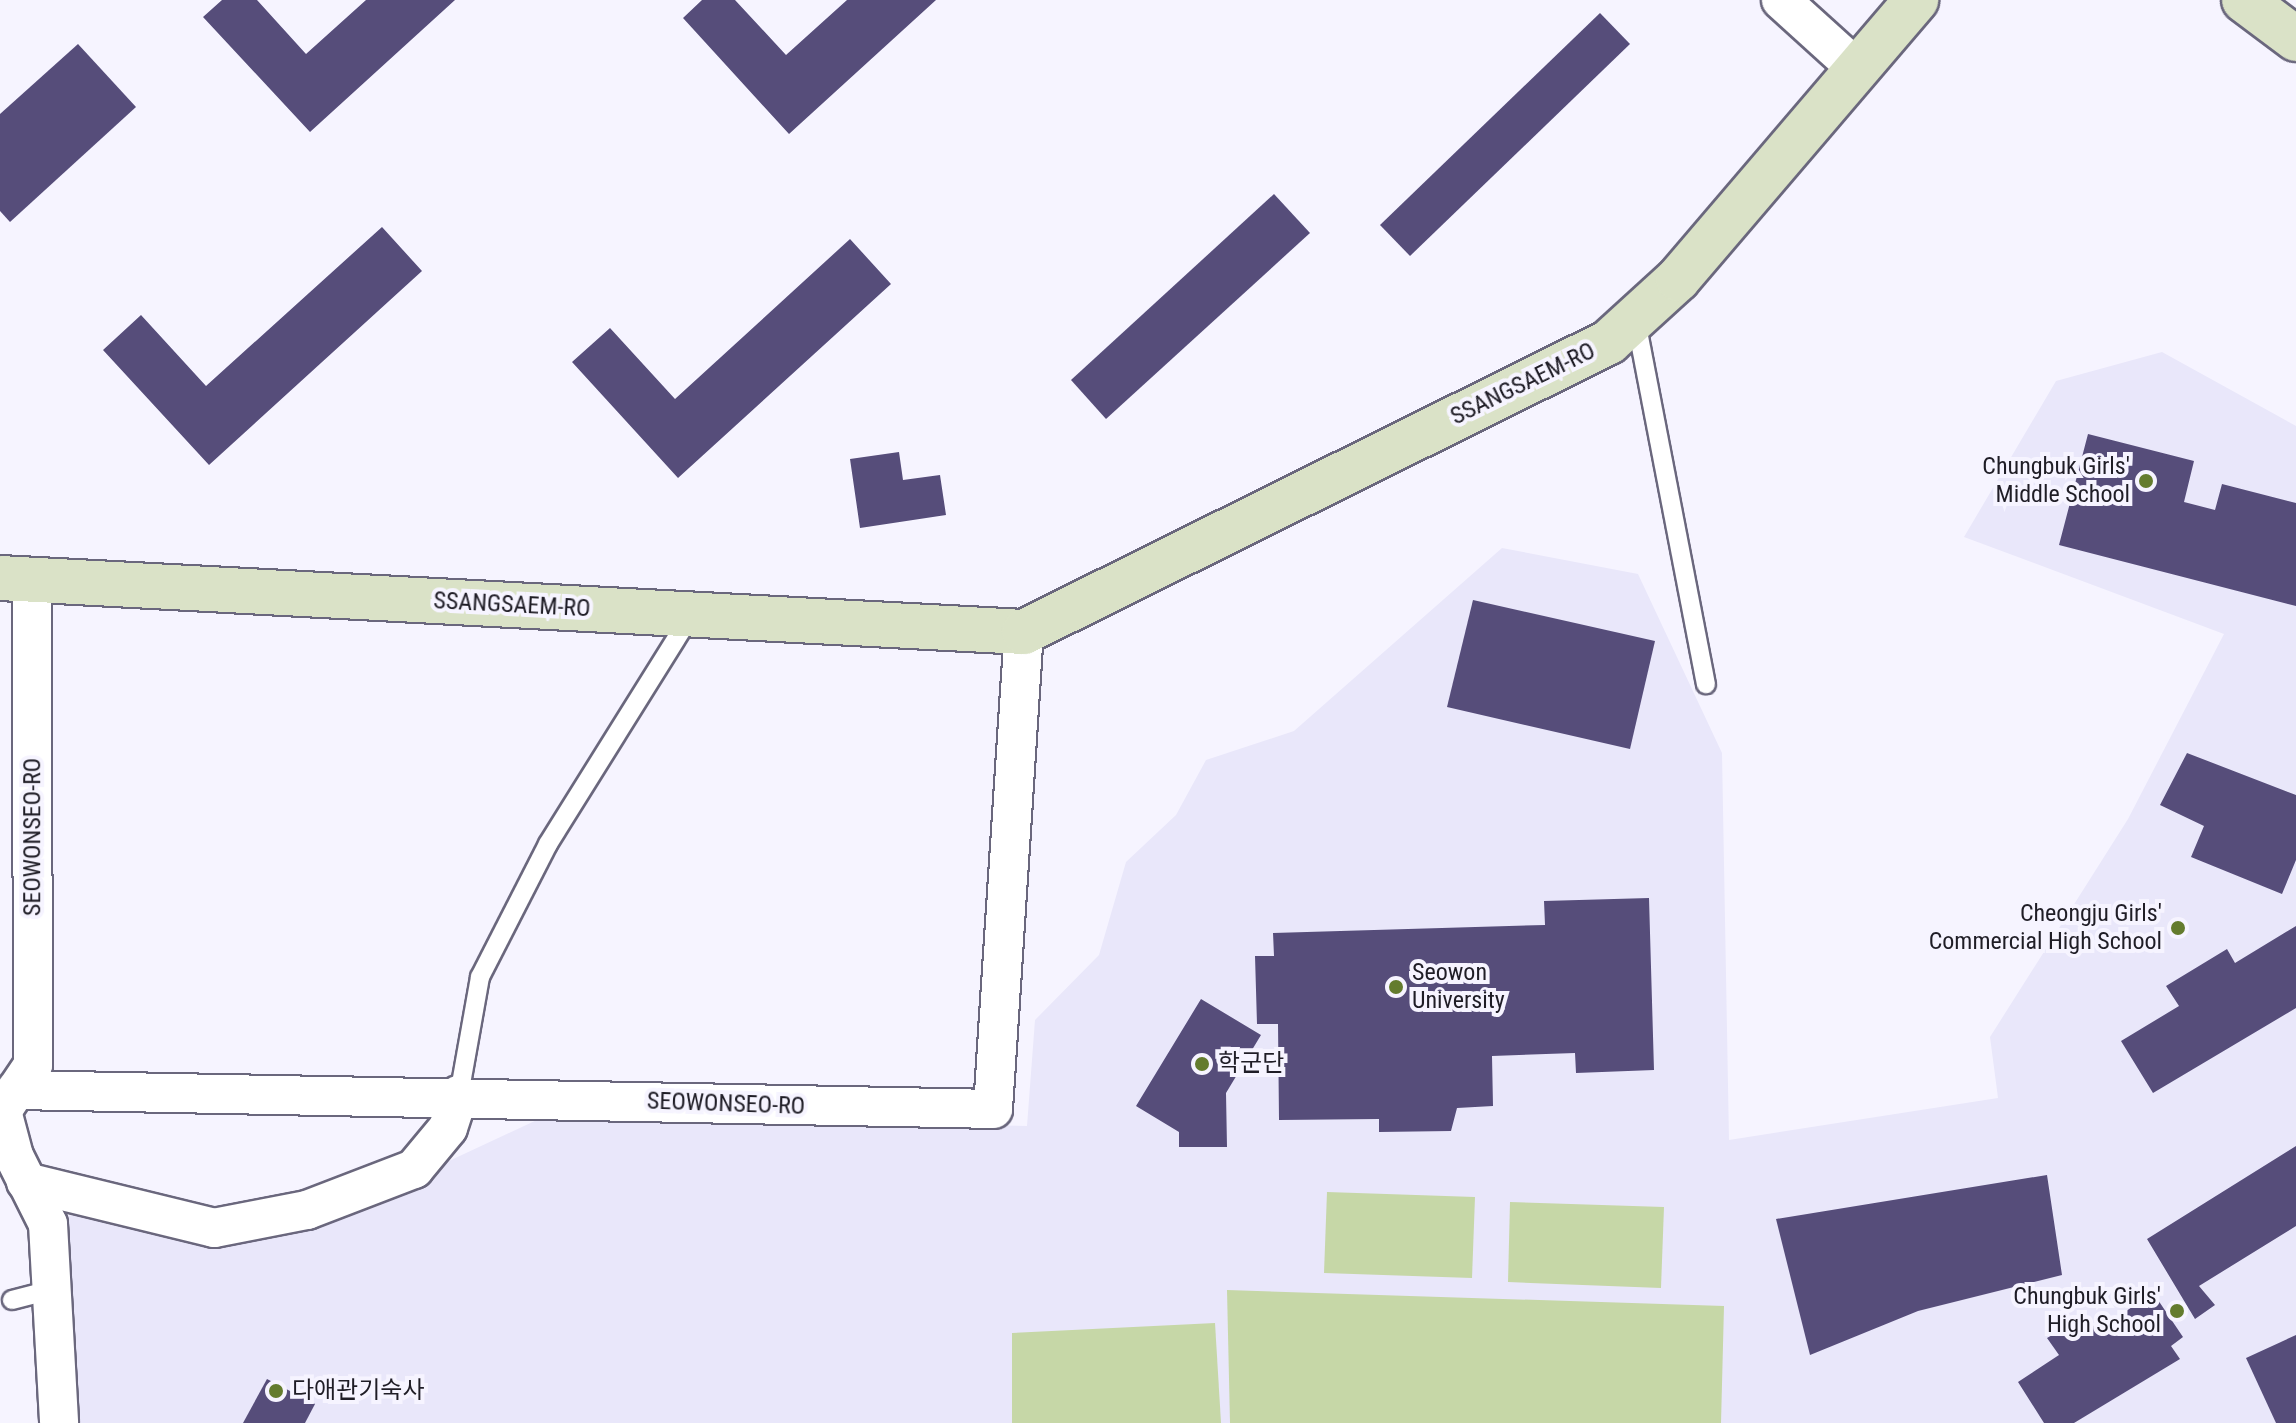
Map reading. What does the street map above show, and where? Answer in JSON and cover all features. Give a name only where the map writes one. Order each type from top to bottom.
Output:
[{"type":"street","points":[[1781,0],[1857,69]]},
{"type":"street","name":"SSANGSAEM-RO","points":[[16,579],[1024,632],[1609,342],[1636,318],[1916,0]]},
{"type":"street","points":[[2244,0],[2296,39]]},
{"type":"street","name":"SEOWONSEO-RO","points":[[16,579],[33,1065],[2,1111],[26,1182],[48,1224],[59,1423]]},
{"type":"street","name":"SEOWONSEO-RO","points":[[16,1090],[459,1095],[993,1109],[1024,632]]},
{"type":"street","points":[[26,1182],[214,1228],[307,1210],[414,1169],[448,1128],[459,1095]]},
{"type":"lane","points":[[1636,318],[1706,684]]},
{"type":"lane","points":[[459,1095],[480,977],[548,844],[692,615]]},
{"type":"lane","points":[[12,1300],[51,1290]]},
{"type":"shaded area","name":"Seowon University","points":[[2162,352],[2296,426],[2296,1423],[72,1423],[62,1216],[110,1212],[172,1227],[374,1196],[539,1119],[1027,1126],[1035,1020],[1099,955],[1126,862],[1176,815],[1206,760],[1294,731],[1502,548],[1638,574],[1722,753],[1729,1140],[1998,1098],[1990,1037],[2128,819],[2224,634],[1964,537],[2056,381]]},
{"type":"green space","points":[[1327,1192],[1475,1197],[1472,1278],[1324,1273]]},
{"type":"green space","points":[[1510,1202],[1664,1207],[1661,1288],[1508,1282]]},
{"type":"green space","points":[[1227,1290],[1724,1306],[1721,1423],[1230,1423]]},
{"type":"green space","points":[[1215,1323],[1221,1423],[1012,1423],[1012,1333]]},
{"type":"building","points":[[222,0],[257,0],[306,54],[366,0],[455,0],[310,132],[203,17]]},
{"type":"building","points":[[702,0],[735,0],[786,55],[847,0],[936,0],[789,134],[683,18]]},
{"type":"building","points":[[1600,13],[1630,44],[1410,256],[1380,225]]},
{"type":"building","points":[[78,44],[136,107],[10,222],[0,211],[0,114]]},
{"type":"building","points":[[1274,194],[1310,233],[1106,419],[1071,380]]},
{"type":"building","points":[[382,227],[422,271],[209,465],[103,350],[141,315],[206,386]]},
{"type":"building","points":[[850,239],[891,284],[678,478],[572,362],[610,328],[675,399]]},
{"type":"building","points":[[2088,434],[2194,461],[2184,502],[2215,510],[2222,484],[2296,503],[2296,606],[2059,545]]},
{"type":"building","points":[[899,452],[903,480],[940,475],[946,515],[860,528],[850,459]]},
{"type":"building","points":[[1473,600],[1655,641],[1630,749],[1447,707]]},
{"type":"building","points":[[2187,753],[2296,795],[2296,860],[2282,894],[2191,857],[2204,826],[2160,805]]},
{"type":"building","points":[[1649,898],[1654,1070],[1576,1073],[1575,1053],[1492,1056],[1493,1106],[1457,1108],[1451,1131],[1379,1132],[1379,1119],[1279,1120],[1278,1024],[1257,1024],[1255,956],[1274,956],[1273,933],[1545,925],[1544,901]]},
{"type":"building","points":[[2296,926],[2296,1008],[2153,1093],[2121,1041],[2179,1006],[2166,986],[2227,949],[2235,963]]},
{"type":"building","name":"학군단","points":[[1201,999],[1261,1035],[1226,1093],[1227,1147],[1179,1147],[1179,1132],[1136,1106]]},
{"type":"building","points":[[2296,1146],[2296,1226],[2199,1286],[2215,1305],[2195,1319],[2147,1239]]},
{"type":"building","points":[[2047,1175],[2062,1275],[1918,1311],[1810,1355],[1776,1219]]},
{"type":"building","points":[[2158,1300],[2183,1337],[2171,1346],[2180,1359],[2074,1423],[2044,1423],[2018,1382],[2059,1355],[2047,1338],[2084,1317],[2098,1330],[2141,1301],[2146,1308]]},
{"type":"building","points":[[2296,1335],[2296,1423],[2276,1423],[2246,1358]]},
{"type":"building","name":"다애관기숙사","points":[[267,1379],[315,1404],[305,1423],[243,1423]]},
{"type":"place","name":"Chungbuk Girls' Middle School","points":[[2146,481]]},
{"type":"place","name":"Cheongju Girls' Commercial High School","points":[[2178,928]]},
{"type":"place","name":"Seowon University","points":[[1396,987]]},
{"type":"place","name":"학군단","points":[[1202,1064]]},
{"type":"place","name":"Chungbuk Girls' High School","points":[[2177,1311]]},
{"type":"place","name":"다애관기숙사","points":[[276,1391]]}]
